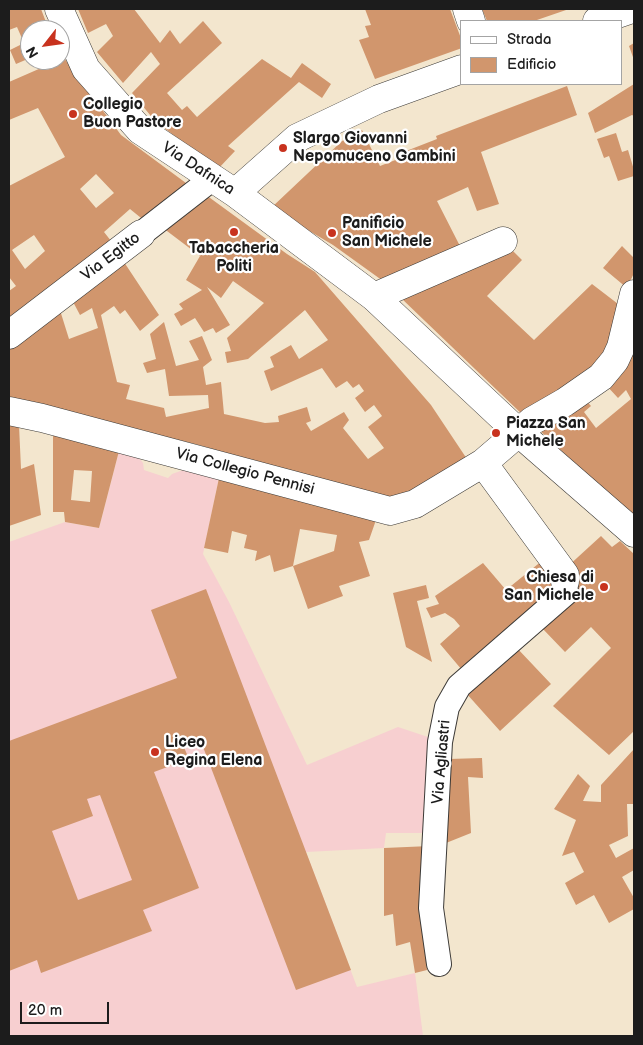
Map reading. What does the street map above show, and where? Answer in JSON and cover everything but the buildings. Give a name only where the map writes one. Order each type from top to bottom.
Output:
[{"type":"street","name":"Via Dafnica","points":[[59,9],[86,69],[140,130],[224,186],[374,296],[525,426],[632,531]]},
{"type":"street","points":[[599,20],[632,9]]},
{"type":"street","points":[[224,186],[297,138],[379,99],[460,70]]},
{"type":"street","name":"Via Egitto","points":[[9,336],[142,234],[224,186]]},
{"type":"street","points":[[374,296],[503,241]]},
{"type":"street","name":"Via Collegio Pennisi","points":[[9,411],[42,418],[390,511],[414,504],[478,466],[525,426],[565,402],[601,377],[615,360],[621,347],[634,294]]},
{"type":"street","points":[[478,466],[565,575],[565,581]]},
{"type":"street","name":"Via Agliastri","points":[[439,964],[431,908],[440,742],[447,708],[459,686],[566,593],[565,581]]},
{"type":"shaded area","name":"Liceo Regina Elena","points":[[119,451],[136,454],[143,463],[144,470],[168,478],[172,474],[186,469],[219,478],[203,554],[229,602],[307,765],[398,727],[431,738],[428,833],[386,833],[384,848],[306,852],[357,987],[415,973],[423,1036],[9,1036],[9,542],[65,522],[99,528]]},
{"type":"place","name":"Collegio Buon Pastore","points":[[73,114]]},
{"type":"place","name":"Slargo Giovanni Nepomuceno Gambini","points":[[283,148]]},
{"type":"place","name":"Tabaccheria Politi","points":[[234,232]]},
{"type":"place","name":"Panificio San Michele","points":[[332,233]]},
{"type":"place","name":"Piazza San Michele","points":[[496,433]]},
{"type":"place","name":"Chiesa di San Michele","points":[[604,587]]},
{"type":"place","name":"Liceo Regina Elena","points":[[155,752]]}]
